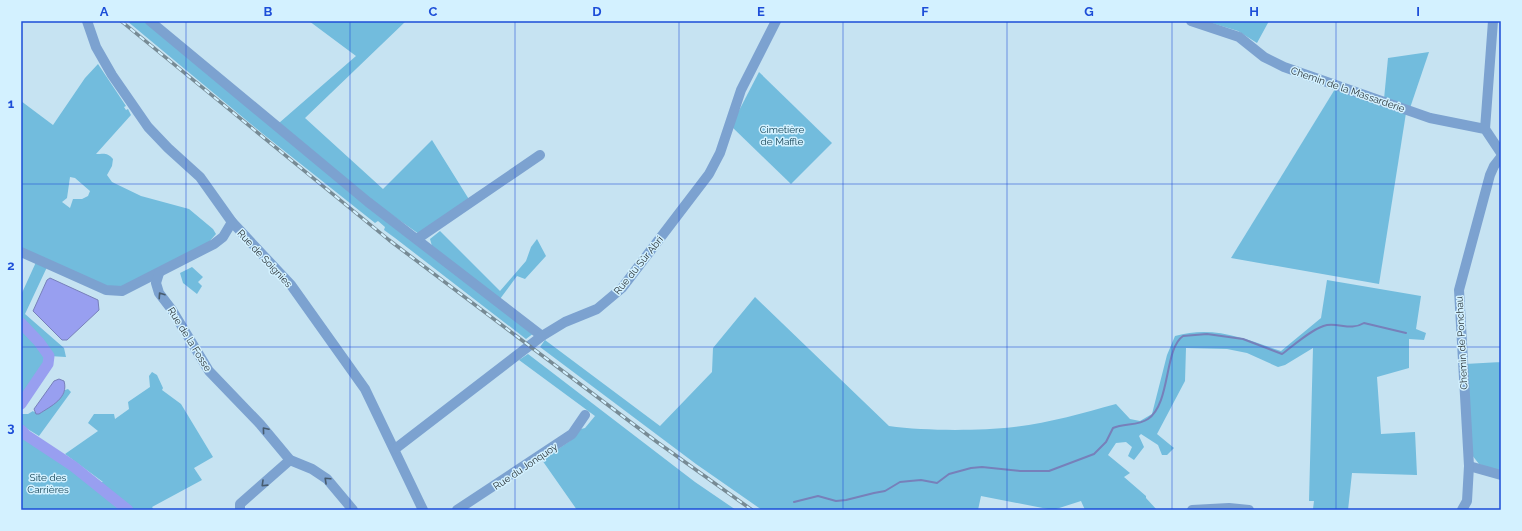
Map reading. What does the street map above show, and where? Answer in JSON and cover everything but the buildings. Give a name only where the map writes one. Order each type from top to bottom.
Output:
[{"type":"street","name":"Rue de Soignies","points":[[87,21],[96,47],[112,75],[148,127],[168,148],[200,177],[232,222],[291,285],[365,389],[423,510]]},
{"type":"street","points":[[150,21],[368,202],[542,336]]},
{"type":"street","name":"Rue du Sûr Abri","points":[[395,450],[542,336],[565,322],[597,310],[622,288],[709,174],[720,154],[737,99],[776,21]]},
{"type":"street","name":"Chemin de la Massarderie","points":[[1191,21],[1239,37],[1264,57],[1284,67],[1430,118],[1485,129]]},
{"type":"street","points":[[1493,21],[1485,129],[1501,153]]},
{"type":"street","points":[[417,239],[540,155]]},
{"type":"street","name":"Chemin de Ponchau","points":[[1462,510],[1467,501],[1469,466],[1459,290],[1490,175],[1494,166],[1501,157]]},
{"type":"street","points":[[21,252],[110,291],[125,290],[159,274],[219,241],[232,222]]},
{"type":"street","name":"Rue de la Fosse","points":[[159,274],[156,283],[159,294],[172,310],[209,371],[260,424],[290,460],[312,469],[327,479],[353,510]]},
{"type":"street","name":"Rue du Jonquoy","points":[[457,510],[572,434],[586,415]]},
{"type":"street","points":[[239,509],[240,504],[290,460]]},
{"type":"street","points":[[1469,466],[1501,475]]},
{"type":"street","points":[[1192,510],[1229,508],[1249,510]]},
{"type":"green space","points":[[127,21],[148,21],[534,333],[526,339],[384,230],[385,227],[378,221],[375,223],[263,134]]},
{"type":"green space","points":[[309,21],[406,21],[305,118],[383,189],[432,140],[470,201],[419,234],[372,201],[279,123],[356,56]]},
{"type":"green space","points":[[1205,21],[1269,21],[1257,43],[1238,31]]},
{"type":"green space","points":[[1429,52],[1410,108],[1384,99],[1388,58]]},
{"type":"green space","points":[[98,64],[126,106],[124,107],[126,110],[128,109],[131,115],[96,154],[107,154],[113,159],[112,166],[107,175],[112,182],[141,196],[189,209],[213,229],[216,234],[208,243],[122,291],[48,265],[25,314],[64,348],[66,357],[49,356],[48,364],[21,404],[21,295],[37,260],[21,252],[21,101],[53,125],[85,78]],"holes":[[[70,177],[75,178],[90,191],[88,196],[82,199],[73,199],[70,208],[62,202],[67,198]]]},
{"type":"green space","name":"Cimetière de Maffle","points":[[759,72],[832,143],[791,184],[731,126]]},
{"type":"green space","points":[[1335,89],[1406,113],[1379,284],[1231,258]]},
{"type":"green space","points":[[440,231],[500,291],[526,261],[531,247],[537,239],[546,256],[525,279],[517,276],[500,299],[432,246],[430,239]]},
{"type":"green space","points":[[192,267],[203,277],[198,282],[202,286],[197,294],[183,283],[180,273]]},
{"type":"green space","points":[[1327,280],[1421,296],[1416,329],[1426,333],[1424,340],[1409,339],[1409,368],[1377,377],[1381,434],[1415,432],[1417,475],[1352,473],[1348,510],[1313,509],[1314,501],[1309,501],[1313,348],[1285,365],[1278,367],[1247,353],[1227,349],[1186,348],[1185,381],[1157,434],[1174,448],[1167,455],[1162,455],[1158,445],[1141,434],[1139,436],[1144,447],[1134,460],[1128,456],[1132,447],[1126,442],[1116,443],[1108,455],[1130,473],[1124,477],[1146,496],[1146,498],[1157,510],[1085,510],[1081,501],[1053,510],[981,496],[978,510],[762,510],[696,464],[540,347],[545,340],[660,426],[712,372],[713,348],[755,297],[889,426],[952,430],[1014,427],[1053,420],[1116,404],[1130,419],[1140,421],[1152,414],[1167,355],[1175,336],[1189,333],[1216,333],[1242,338],[1281,351],[1321,318]]},
{"type":"green space","points":[[528,354],[695,482],[736,510],[577,510],[542,460],[570,441],[581,429],[585,428],[595,416],[519,360]]},
{"type":"green space","points":[[1501,362],[1501,472],[1479,464],[1472,455],[1465,364]]},
{"type":"green space","name":"Site des Carrières","points":[[152,372],[157,375],[163,388],[162,390],[181,404],[213,457],[194,468],[202,480],[152,507],[154,510],[21,510],[21,430],[96,483],[103,482],[65,454],[98,431],[88,423],[94,414],[114,414],[115,419],[129,409],[128,402],[150,387],[149,376]]},
{"type":"green space","points":[[68,389],[71,392],[39,436],[21,425],[21,414],[34,412],[56,402],[63,395],[65,390]]},
{"type":"shaded area","points":[[50,278],[98,300],[99,310],[67,340],[62,340],[33,311],[47,280]]},
{"type":"shaded area","points":[[59,379],[64,381],[65,387],[61,397],[49,408],[39,414],[36,414],[34,409],[54,381]]},
{"type":"waterway","points":[[21,323],[39,342],[49,356],[48,364],[21,404]]},
{"type":"waterway","points":[[794,502],[818,496],[836,501],[846,500],[885,491],[900,482],[921,480],[937,483],[949,474],[971,468],[982,467],[1020,471],[1049,471],[1094,454],[1106,442],[1113,428],[1144,421],[1148,419],[1155,411],[1164,389],[1173,352],[1177,343],[1183,336],[1207,334],[1243,339],[1282,354],[1316,329],[1327,325],[1350,327],[1364,323],[1406,333]]},
{"type":"waterway","points":[[21,430],[26,435],[73,466],[128,510]]},
{"type":"railway","points":[[121,21],[389,240],[657,442],[752,510]]}]
